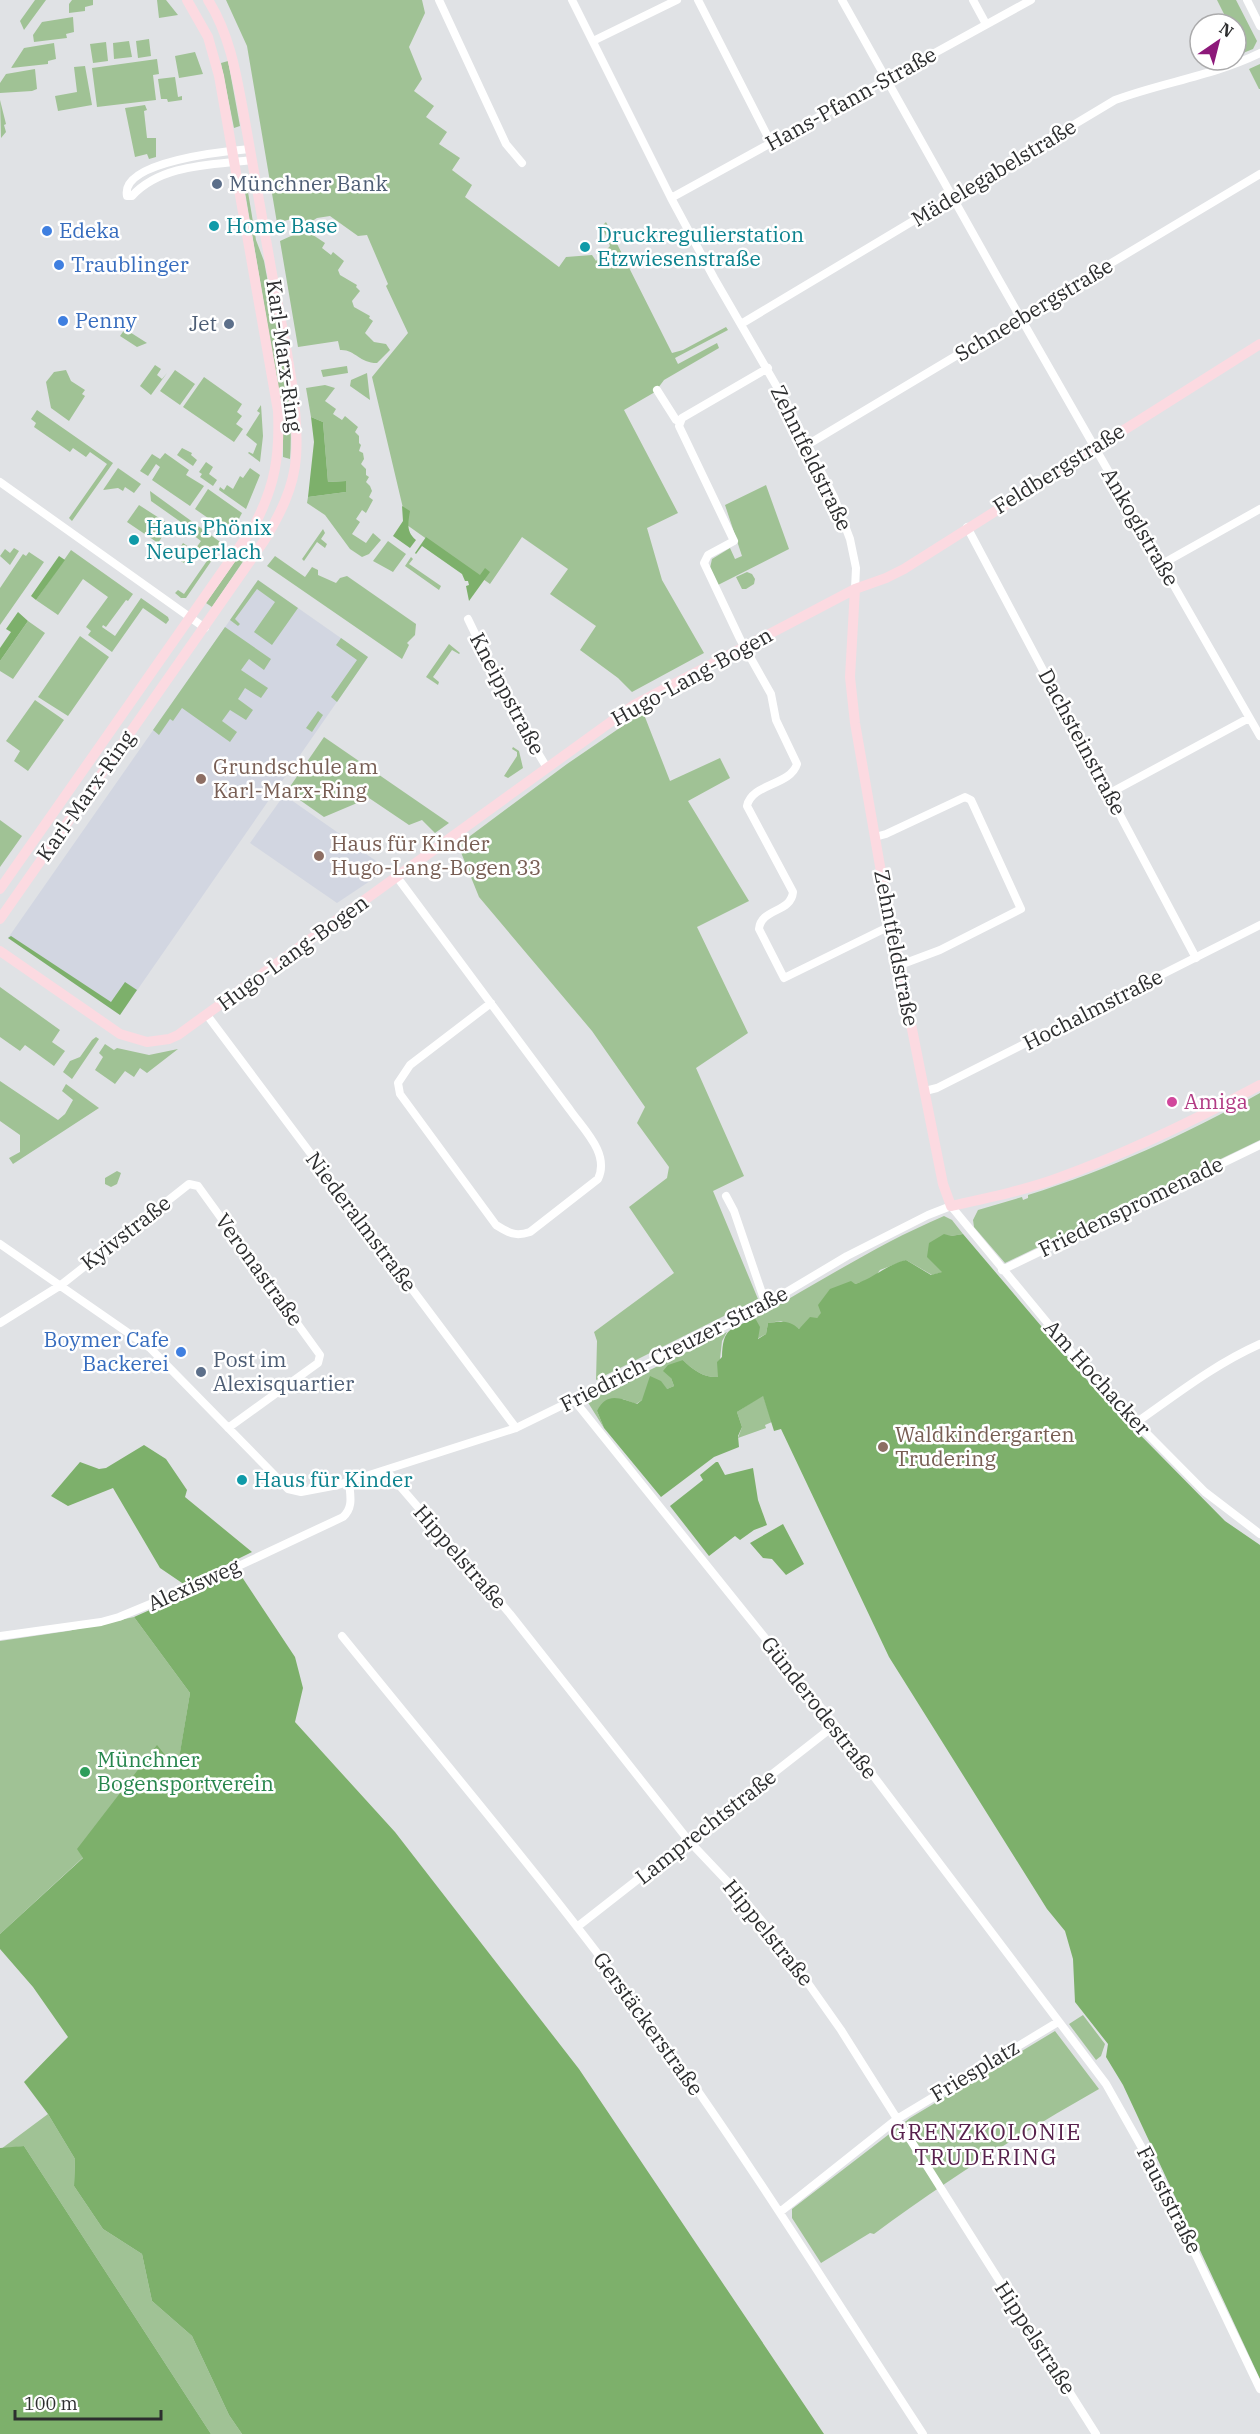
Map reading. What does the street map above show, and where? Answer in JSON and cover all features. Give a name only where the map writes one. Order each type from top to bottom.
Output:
[{"type":"street","name":"Karl-Marx-Ring","points":[[0,889],[254,526],[272,486],[279,455],[278,411],[216,62],[201,21],[187,0]]},
{"type":"street","name":"Karl-Marx-Ring","points":[[0,918],[205,628],[276,521],[288,493],[296,459],[295,411],[251,154],[228,40],[208,0]]},
{"type":"street","points":[[439,0],[506,144],[522,163]]},
{"type":"street","name":"Zehntfeldstraße","points":[[572,0],[671,198],[768,368],[848,530],[856,568],[850,688],[892,925],[943,1184],[951,1206]]},
{"type":"street","points":[[593,41],[677,0]]},
{"type":"street","points":[[698,0],[771,143]]},
{"type":"street","name":"Ankoglstraße","points":[[842,0],[885,80],[1260,735]]},
{"type":"street","points":[[973,0],[986,24]]},
{"type":"street","name":"Hans-Pfann-Straße","points":[[671,198],[1030,0]]},
{"type":"street","points":[[1247,0],[1260,26]]},
{"type":"street","name":"Mädelegabelstraße","points":[[741,324],[1115,100],[1207,75],[1260,53]]},
{"type":"street","points":[[233,150],[251,154],[235,162],[175,171],[154,177],[132,196],[127,196],[128,187],[152,167],[163,163],[233,150]]},
{"type":"street","name":"Schneebergstraße","points":[[807,445],[1260,174]]},
{"type":"street","name":"Feldbergstraße","points":[[855,589],[894,574],[1260,344]]},
{"type":"street","points":[[768,368],[682,418],[679,426],[735,541],[708,555],[704,563],[771,694],[776,720],[797,764],[790,774],[751,796],[747,806],[794,892],[789,904],[766,916],[759,924],[759,929],[784,978],[892,925]]},
{"type":"street","points":[[657,390],[676,420],[680,422]]},
{"type":"street","points":[[0,482],[205,628]]},
{"type":"street","points":[[1162,564],[1260,509]]},
{"type":"street","name":"Dachsteinstraße","points":[[967,527],[1196,958]]},
{"type":"street","name":"Hugo-Lang-Bogen","points":[[0,951],[114,1031],[138,1041],[154,1042],[169,1039],[186,1031],[207,1016],[634,705],[855,589]]},
{"type":"street","name":"Kneippstraße","points":[[468,619],[509,704],[547,768]]},
{"type":"street","points":[[1110,794],[1250,718]]},
{"type":"street","points":[[875,837],[965,797],[971,801],[1021,909],[940,950],[900,965]]},
{"type":"street","points":[[397,877],[491,1003],[582,1126],[598,1150],[602,1172],[592,1185],[530,1232],[518,1236],[495,1225],[400,1094],[398,1083],[410,1065],[491,1003]]},
{"type":"street","name":"Hochalmstraße","points":[[925,1092],[1260,926]]},
{"type":"street","name":"Niederalmstraße","points":[[207,1016],[516,1428]]},
{"type":"street","points":[[951,1206],[1022,1189],[1090,1166],[1167,1133],[1260,1085]]},
{"type":"street","name":"Friedenspromenade","points":[[1002,1270],[1260,1145]]},
{"type":"street","name":"Kyivstraße","points":[[0,1323],[61,1285],[182,1190],[193,1184]]},
{"type":"street","name":"Veronastraße","points":[[193,1184],[198,1186],[320,1355],[318,1364],[228,1428]]},
{"type":"street","points":[[726,1196],[734,1211],[766,1305]]},
{"type":"street","name":"Friedrich-Creuzer-Straße","points":[[0,1244],[150,1348],[288,1489],[295,1492],[318,1490],[350,1481],[516,1428],[766,1305],[847,1256],[928,1215],[951,1206]]},
{"type":"street","name":"Am Hochacker","points":[[951,1206],[1097,1383],[1205,1491],[1260,1534]]},
{"type":"street","points":[[1137,1422],[1199,1378],[1260,1344]]},
{"type":"street","name":"Günderodestraße","points":[[574,1400],[835,1725],[1058,2022]]},
{"type":"street","name":"Hippelstraße","points":[[387,1470],[510,1614],[689,1841],[742,1897],[797,1965],[1096,2434]]},
{"type":"street","name":"Alexisweg","points":[[0,1636],[110,1620],[152,1605],[213,1578],[342,1517],[348,1512],[351,1503],[350,1481]]},
{"type":"street","name":"Gerstäckerstraße","points":[[342,1636],[577,1927],[660,2038],[780,2212],[923,2434]]},
{"type":"street","name":"Lamprechtstraße","points":[[577,1927],[835,1725]]},
{"type":"street","name":"Friesplatz","points":[[780,2212],[897,2119],[1058,2022]]},
{"type":"street","name":"Fauststraße","points":[[1058,2022],[1106,2084],[1131,2126],[1160,2180],[1260,2389]]},
{"type":"shaded area","name":"Grundschule am Karl-Marx-Ring","points":[[258,580],[368,657],[120,1015],[8,938]]},
{"type":"shaded area","name":"Haus für Kinder Hugo-Lang-Bogen 33","points":[[284,795],[388,869],[337,903],[250,843]]},
{"type":"green space","points":[[35,0],[46,0],[24,30],[20,21]]},
{"type":"green space","points":[[72,0],[93,0],[93,5],[85,7],[85,11],[69,13],[69,4]]},
{"type":"green space","points":[[157,0],[166,0],[178,15],[159,18]]},
{"type":"green space","points":[[226,0],[422,0],[425,13],[409,47],[422,79],[414,91],[434,106],[426,117],[447,132],[439,144],[460,158],[452,170],[472,185],[465,197],[559,267],[566,257],[592,255],[596,261],[610,246],[602,226],[606,222],[672,353],[683,350],[726,327],[728,330],[675,358],[678,364],[717,343],[719,348],[664,380],[655,392],[624,410],[678,513],[647,528],[662,580],[704,653],[632,692],[618,678],[580,650],[596,626],[550,594],[568,569],[522,537],[490,584],[407,525],[372,377],[408,333],[386,286],[388,284],[367,235],[358,236],[330,216],[317,218],[301,228],[298,217],[277,223],[247,46]]},
{"type":"green space","points":[[1217,0],[1236,0],[1242,12],[1223,12]]},
{"type":"green space","points":[[73,17],[74,32],[66,34],[67,38],[34,42],[33,35],[42,22]]},
{"type":"green space","points":[[1248,23],[1257,41],[1253,49],[1248,51]]},
{"type":"green space","points":[[149,39],[151,56],[138,58],[136,41]]},
{"type":"green space","points":[[129,41],[132,57],[114,59],[113,43]]},
{"type":"green space","points":[[106,42],[108,61],[93,63],[90,44]]},
{"type":"green space","points":[[54,43],[56,59],[48,61],[48,64],[11,68],[24,48]]},
{"type":"green space","points":[[195,52],[203,74],[179,78],[175,56]]},
{"type":"green space","points":[[157,59],[159,74],[153,75],[156,100],[97,107],[92,68]]},
{"type":"green space","points":[[228,61],[240,126],[234,128],[221,63]]},
{"type":"green space","points":[[1260,64],[1260,89],[1259,89],[1249,69]]},
{"type":"green space","points":[[85,66],[92,105],[58,111],[55,96],[77,92],[74,67]]},
{"type":"green space","points":[[35,69],[37,89],[0,93],[0,83],[6,74]]},
{"type":"green space","points":[[175,77],[178,97],[182,96],[182,100],[168,102],[167,99],[161,99],[158,79]]},
{"type":"green space","points":[[0,100],[6,124],[4,125],[6,132],[1,138]]},
{"type":"green space","points":[[145,105],[147,138],[156,138],[156,157],[149,159],[147,154],[135,157],[125,108]]},
{"type":"green space","points":[[243,180],[246,180],[256,240],[264,261],[283,360],[290,410],[290,459],[283,457],[283,417]]},
{"type":"green space","points":[[302,231],[325,243],[322,248],[331,255],[333,252],[344,261],[338,270],[340,275],[357,285],[360,291],[352,301],[354,307],[370,316],[369,318],[373,321],[365,333],[374,342],[386,344],[390,350],[377,363],[340,350],[338,341],[298,347],[280,241]]},
{"type":"green space","points":[[125,329],[147,343],[137,347],[120,336]]},
{"type":"green space","points":[[155,365],[161,369],[157,375],[162,379],[167,373],[151,395],[140,386]]},
{"type":"green space","points":[[347,366],[348,373],[323,377],[321,370]]},
{"type":"green space","points":[[66,370],[71,381],[85,390],[82,394],[85,396],[69,421],[51,408],[46,382],[54,372]]},
{"type":"green space","points":[[175,370],[195,384],[180,405],[160,391]]},
{"type":"green space","points":[[367,373],[370,400],[350,386],[351,380]]},
{"type":"green space","points":[[204,377],[242,404],[237,412],[242,416],[236,424],[243,429],[234,442],[183,407]]},
{"type":"green space","points":[[325,385],[335,388],[325,401],[336,409],[333,414],[342,420],[345,416],[358,427],[355,432],[359,436],[361,445],[359,451],[363,453],[364,459],[361,464],[369,477],[366,482],[372,491],[369,497],[373,500],[366,513],[362,510],[356,519],[360,522],[352,534],[366,543],[373,533],[381,540],[369,554],[362,557],[350,549],[325,515],[307,503],[308,497],[346,492],[345,481],[328,482],[323,422],[311,417],[306,388]]},
{"type":"green space","points":[[261,405],[263,436],[260,462],[248,453],[253,454],[257,444],[246,435],[260,413],[257,411]]},
{"type":"green space","points":[[37,410],[113,463],[72,521],[69,518],[107,464],[90,452],[86,457],[73,448],[70,452],[34,427],[36,423],[31,419]]},
{"type":"green space","points":[[311,417],[323,422],[328,482],[346,481],[346,492],[308,497],[314,442]]},
{"type":"green space","points":[[182,448],[192,453],[191,455],[197,460],[193,466],[177,455]]},
{"type":"green space","points":[[165,453],[189,470],[186,475],[204,486],[190,506],[152,480],[160,467],[156,464],[148,476],[140,471],[152,454],[160,459]]},
{"type":"green space","points":[[206,462],[213,467],[209,474],[217,480],[213,486],[200,477],[202,474],[199,472]]},
{"type":"green space","points":[[118,468],[141,484],[134,493],[125,487],[123,491],[118,488],[103,490]]},
{"type":"green space","points":[[250,468],[260,475],[246,509],[219,490],[220,487],[224,490],[227,485],[233,489],[240,476],[243,478]]},
{"type":"green space","points":[[766,485],[789,549],[718,585],[710,568],[712,559],[730,548],[735,559],[742,556],[725,505]]},
{"type":"green space","points":[[208,489],[242,513],[231,534],[195,509]]},
{"type":"green space","points":[[150,491],[223,544],[186,598],[181,598],[175,593],[178,590],[184,594],[209,558],[196,548],[201,541],[193,535],[195,532],[151,501]]},
{"type":"green space","points":[[139,505],[170,525],[158,543],[127,522]]},
{"type":"green space","points":[[402,506],[410,511],[409,530],[416,540],[410,548],[393,536],[403,521]]},
{"type":"green space","points":[[323,529],[325,533],[321,539],[327,544],[325,548],[317,542],[304,561],[302,559]]},
{"type":"green space","points":[[426,537],[480,575],[485,568],[490,572],[469,601],[466,586],[469,585],[468,581],[465,581],[462,574],[422,546],[415,553]]},
{"type":"green space","points":[[388,541],[406,554],[393,572],[373,561]]},
{"type":"green space","points":[[183,543],[193,550],[184,563],[174,557]]},
{"type":"green space","points":[[14,548],[19,551],[10,565],[0,556],[5,549],[10,553]]},
{"type":"green space","points":[[71,550],[133,594],[106,627],[103,625],[102,627],[115,636],[141,598],[169,620],[166,624],[143,608],[112,652],[88,635],[91,631],[86,627],[108,597],[83,579],[58,615],[36,600]]},
{"type":"green space","points":[[29,552],[44,562],[0,625],[0,588],[23,554],[26,556]]},
{"type":"green space","points":[[59,556],[65,560],[36,600],[31,596]]},
{"type":"green space","points":[[239,556],[244,560],[212,607],[206,603]]},
{"type":"green space","points":[[275,556],[305,577],[312,567],[318,570],[318,575],[336,583],[340,578],[347,576],[416,624],[415,635],[407,643],[409,645],[402,659],[267,566]]},
{"type":"green space","points":[[411,557],[413,559],[409,564],[441,586],[439,590],[405,566]]},
{"type":"green space","points":[[747,572],[755,579],[754,584],[742,589],[736,577]]},
{"type":"green space","points":[[258,580],[298,608],[272,645],[254,632],[275,602],[257,589],[235,619],[240,624],[238,626],[230,620]]},
{"type":"green space","points":[[18,612],[28,621],[0,661],[0,648],[11,632],[6,629]]},
{"type":"green space","points":[[28,621],[45,633],[13,679],[0,671],[0,661]]},
{"type":"green space","points":[[225,627],[271,659],[264,670],[249,659],[241,670],[268,688],[261,698],[245,688],[238,699],[253,710],[246,720],[230,710],[222,721],[237,732],[230,742],[182,708],[173,721],[170,719],[159,735],[153,730]]},
{"type":"green space","points":[[80,636],[109,657],[68,716],[38,697]]},
{"type":"green space","points":[[341,638],[368,657],[337,702],[331,697],[357,660],[336,645]]},
{"type":"green space","points":[[449,644],[460,653],[452,650],[433,677],[439,682],[438,685],[426,677]]},
{"type":"green space","points":[[35,700],[64,720],[28,771],[14,761],[20,751],[6,741]]},
{"type":"green space","points":[[318,711],[323,715],[312,732],[306,728]]},
{"type":"green space","points":[[643,712],[670,781],[720,758],[730,778],[688,801],[749,901],[697,927],[748,1033],[696,1068],[744,1176],[713,1191],[758,1299],[596,1380],[597,1341],[594,1332],[674,1273],[629,1207],[667,1178],[669,1167],[637,1123],[645,1107],[592,1031],[479,897],[458,845],[567,764]]},
{"type":"green space","points":[[324,737],[449,823],[435,833],[422,820],[409,825],[369,798],[324,817],[287,791]]},
{"type":"green space","points":[[513,747],[519,751],[523,768],[508,778],[504,776],[517,756]]},
{"type":"green space","points":[[0,820],[22,836],[0,867]]},
{"type":"green space","points":[[11,936],[111,1002],[125,982],[137,990],[120,1015],[8,938]]},
{"type":"green space","points":[[0,987],[60,1030],[52,1042],[65,1051],[54,1066],[25,1045],[20,1051],[0,1037]]},
{"type":"green space","points":[[96,1037],[99,1039],[72,1079],[63,1072],[70,1061],[80,1057]]},
{"type":"green space","points":[[105,1044],[114,1050],[117,1048],[149,1055],[178,1049],[147,1073],[140,1068],[134,1077],[125,1071],[115,1084],[95,1070],[103,1057],[99,1053]]},
{"type":"green space","points":[[0,1081],[58,1120],[65,1114],[73,1100],[62,1091],[66,1084],[99,1108],[13,1164],[9,1158],[20,1152],[20,1135],[0,1121]]},
{"type":"green space","points":[[1260,1093],[1260,1140],[1005,1263],[974,1227],[973,1220],[978,1210],[1022,1197],[1023,1200],[1028,1198],[1028,1195],[1117,1163],[1204,1123]]},
{"type":"green space","points":[[117,1171],[121,1173],[117,1184],[111,1187],[105,1184],[105,1178]]},
{"type":"green space","points":[[944,1216],[952,1220],[963,1234],[951,1236],[943,1272],[932,1275],[906,1260],[880,1270],[874,1278],[855,1284],[817,1318],[799,1329],[781,1321],[768,1323],[766,1334],[757,1339],[755,1318],[872,1251]]},
{"type":"green space","points":[[944,1234],[951,1236],[963,1234],[1093,1387],[1225,1521],[1260,1545],[1260,2379],[1123,2085],[1106,2057],[1108,2044],[1075,2002],[1073,1959],[1065,1931],[1047,1909],[889,1657],[781,1429],[774,1431],[763,1396],[737,1412],[742,1427],[738,1436],[739,1447],[714,1457],[661,1497],[604,1428],[597,1411],[605,1401],[614,1398],[637,1404],[642,1400],[650,1376],[661,1381],[667,1389],[674,1386],[671,1378],[663,1371],[668,1365],[683,1360],[699,1373],[718,1377],[717,1362],[722,1357],[726,1335],[734,1328],[755,1318],[760,1327],[758,1339],[766,1334],[768,1323],[785,1322],[799,1329],[810,1317],[817,1318],[821,1313],[818,1305],[830,1289],[851,1281],[855,1284],[899,1262],[906,1260],[931,1275],[942,1272],[927,1257],[929,1243]]},
{"type":"green space","points":[[727,1332],[722,1341],[718,1377],[699,1373],[683,1360],[671,1378],[674,1386],[636,1404],[623,1399],[597,1411],[604,1428],[587,1401]]},
{"type":"green space","points":[[763,1395],[772,1422],[765,1425],[766,1428],[738,1438],[742,1427],[737,1412]]},
{"type":"green space","points":[[144,1445],[166,1459],[187,1490],[185,1497],[252,1552],[185,1585],[160,1568],[113,1488],[68,1506],[51,1496],[80,1462],[99,1469],[106,1468]]},
{"type":"green space","points":[[716,1462],[725,1475],[753,1468],[758,1500],[767,1525],[754,1530],[740,1540],[735,1536],[709,1556],[670,1506],[703,1480],[700,1475]]},
{"type":"green space","points":[[783,1524],[804,1564],[786,1575],[772,1559],[763,1558],[750,1543]]},
{"type":"green space","points":[[238,1571],[295,1657],[303,1688],[295,1722],[395,1832],[579,2069],[824,2434],[242,2434],[229,2415],[192,2336],[152,2301],[142,2254],[103,2229],[74,2186],[75,2159],[48,2114],[24,2082],[68,2037],[33,1987],[0,1949],[0,1934],[83,1858],[77,1849],[157,1745],[177,1770],[190,1693],[134,1617]]},
{"type":"green space","points":[[134,1617],[190,1693],[177,1771],[0,1934],[0,1641],[68,1631]]},
{"type":"green space","points":[[1083,2015],[1105,2044],[1101,2056],[1096,2060],[1069,2024]]},
{"type":"green space","points":[[1055,2031],[1099,2089],[929,2194],[874,2234],[870,2233],[821,2263],[792,2218],[792,2209],[910,2118]]},
{"type":"green space","points":[[48,2114],[75,2159],[74,2186],[103,2229],[142,2254],[152,2301],[192,2336],[229,2415],[242,2434],[211,2434],[24,2146],[1,2149]]},
{"type":"green space","points":[[24,2146],[211,2434],[0,2434],[0,2148]]},
{"type":"place","name":"Münchner Bank","points":[[217,184]]},
{"type":"place","name":"Home Base","points":[[214,226]]},
{"type":"place","name":"Edeka","points":[[47,231]]},
{"type":"place","name":"Druckregulierstation Etzwiesenstraße","points":[[585,247]]},
{"type":"place","name":"Traublinger","points":[[59,265]]},
{"type":"place","name":"Penny","points":[[63,321]]},
{"type":"place","name":"Jet","points":[[229,324]]},
{"type":"place","name":"Haus Phönix Neuperlach","points":[[134,540]]},
{"type":"place","name":"Grundschule am Karl-Marx-Ring","points":[[201,779]]},
{"type":"place","name":"Haus für Kinder Hugo-Lang-Bogen 33","points":[[319,856]]},
{"type":"place","name":"Amiga","points":[[1172,1102]]},
{"type":"place","name":"Boymer Cafe Backerei","points":[[181,1352]]},
{"type":"place","name":"Post im Alexisquartier","points":[[201,1372]]},
{"type":"place","name":"Waldkindergarten Trudering","points":[[883,1447]]},
{"type":"place","name":"Haus für Kinder","points":[[242,1480]]},
{"type":"place","name":"Münchner Bogensportverein","points":[[85,1772]]},
{"type":"district","name":"GRENZKOLONIE TRUDERING","points":[[986,2144]]}]
